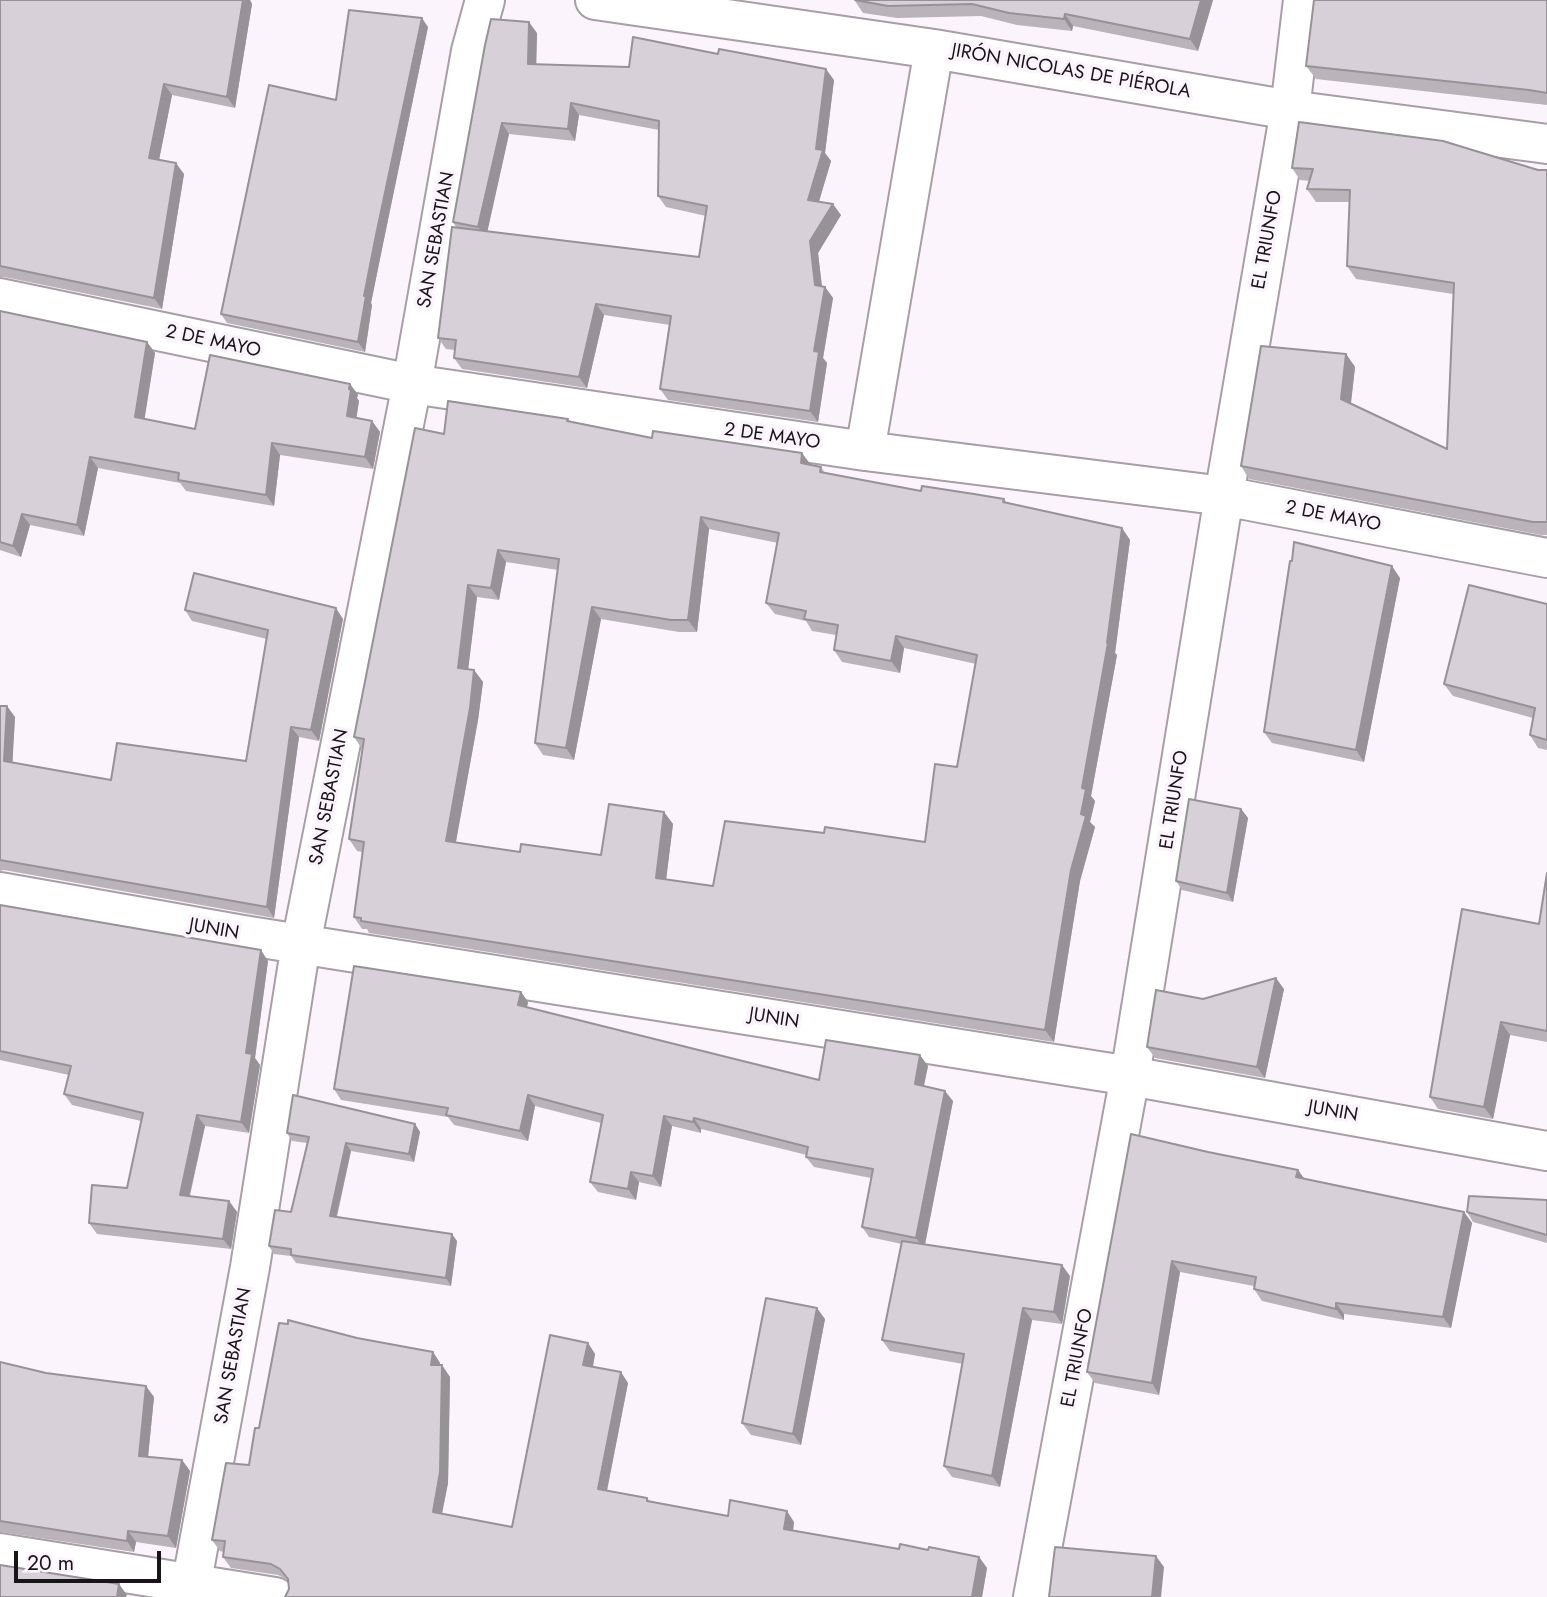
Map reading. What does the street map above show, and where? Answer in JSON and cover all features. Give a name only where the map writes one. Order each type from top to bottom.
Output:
[{"type":"street","name":"SAN SEBASTIAN","points":[[190,1590],[250,1267],[301,944],[412,384],[471,51],[485,0]]},
{"type":"street","name":"JIRÓN NICOLAS DE PIÉROLA","points":[[595,0],[934,49],[1290,110],[1547,144]]},
{"type":"street","name":"EL TRIUNFO","points":[[1033,1597],[1130,1076],[1290,110],[1303,0]]},
{"type":"street","points":[[865,451],[934,49]]},
{"type":"street","name":"2 DE MAYO","points":[[0,298],[412,384],[865,451],[1224,496],[1547,558]]},
{"type":"street","name":"JUNIN","points":[[0,892],[301,944],[1130,1076],[1547,1151]]},
{"type":"street","points":[[0,1553],[190,1590],[275,1597]]},
{"type":"building","points":[[0,0],[243,0],[227,97],[164,84],[149,158],[176,163],[154,298],[0,266]]},
{"type":"building","points":[[855,0],[1201,0],[1190,39],[1065,14],[1064,19],[1009,13],[972,4],[888,6]]},
{"type":"building","points":[[1314,0],[1547,0],[1547,93],[1306,66]]},
{"type":"building","points":[[349,10],[422,18],[376,235],[358,342],[221,314],[269,85],[336,100]]},
{"type":"building","points":[[491,19],[529,22],[528,64],[629,67],[633,37],[718,54],[719,49],[826,69],[816,149],[823,150],[808,200],[833,204],[810,241],[815,285],[825,287],[814,351],[819,352],[810,411],[660,389],[671,316],[596,304],[579,377],[454,358],[456,340],[438,338],[452,227],[699,257],[707,206],[658,196],[659,121],[571,103],[568,129],[502,123],[478,227],[453,222]]},
{"type":"building","points":[[1299,122],[1443,141],[1538,170],[1547,170],[1547,522],[1533,522],[1241,466],[1261,346],[1346,354],[1341,399],[1447,449],[1454,283],[1347,266],[1350,190],[1307,189],[1313,169],[1292,168]]},
{"type":"building","points":[[0,311],[147,342],[135,417],[195,429],[210,355],[350,384],[347,416],[372,421],[365,457],[272,443],[266,495],[178,480],[179,473],[90,457],[77,525],[22,514],[13,546],[0,542]]},
{"type":"building","points":[[448,401],[568,419],[567,421],[652,438],[653,431],[802,453],[801,463],[821,467],[820,472],[921,491],[922,486],[1004,499],[1003,502],[1122,528],[1108,643],[1082,788],[1086,789],[1081,814],[1086,816],[1071,870],[1045,1030],[361,921],[361,918],[354,917],[364,842],[349,839],[364,739],[354,737],[415,428],[444,434]],"holes":[[[701,517],[779,533],[766,603],[806,611],[804,619],[838,625],[834,650],[891,661],[896,636],[977,655],[957,767],[935,764],[925,842],[825,827],[824,833],[725,821],[713,886],[656,878],[664,812],[609,804],[601,855],[521,844],[520,852],[446,841],[470,708],[474,670],[458,668],[468,585],[491,588],[498,550],[559,559],[535,743],[566,748],[592,607],[671,620],[688,620]]]},
{"type":"building","points":[[1294,542],[1392,566],[1356,750],[1264,732]]},
{"type":"building","points":[[194,573],[336,608],[311,730],[291,727],[267,907],[0,860],[0,706],[7,706],[4,761],[111,780],[117,743],[246,761],[268,630],[185,610]]},
{"type":"building","points":[[1469,585],[1547,604],[1547,740],[1530,735],[1535,708],[1444,684]]},
{"type":"building","points":[[1189,799],[1241,809],[1227,893],[1176,881]]},
{"type":"building","points":[[1547,873],[1547,1031],[1501,1022],[1484,1107],[1430,1097],[1462,909],[1539,924]]},
{"type":"building","points":[[0,905],[261,950],[246,1053],[252,1054],[241,1122],[197,1115],[180,1195],[229,1201],[223,1239],[89,1223],[92,1185],[127,1188],[143,1113],[64,1094],[71,1066],[0,1051]]},
{"type":"building","points":[[354,966],[521,992],[518,1005],[819,1080],[826,1040],[920,1055],[915,1084],[945,1091],[916,1238],[862,1227],[873,1169],[806,1157],[808,1147],[694,1118],[693,1122],[664,1116],[653,1176],[631,1172],[628,1189],[590,1182],[603,1115],[528,1095],[520,1131],[446,1115],[448,1108],[334,1089]]},
{"type":"building","points":[[1276,978],[1257,1067],[1147,1047],[1156,990],[1203,999]]},
{"type":"building","points":[[293,1095],[415,1124],[409,1154],[346,1143],[330,1216],[452,1234],[446,1278],[291,1255],[291,1249],[269,1246],[275,1210],[291,1212],[309,1137],[287,1133]]},
{"type":"building","points":[[1131,1134],[1298,1170],[1296,1177],[1464,1212],[1443,1317],[1336,1303],[1336,1309],[1254,1289],[1256,1277],[1172,1261],[1152,1383],[1087,1372]]},
{"type":"building","points":[[1469,1196],[1547,1200],[1547,1235],[1467,1212]]},
{"type":"building","points":[[902,1241],[1062,1265],[1054,1312],[1023,1308],[992,1476],[944,1466],[964,1354],[882,1340]]},
{"type":"building","points":[[766,1298],[817,1308],[793,1434],[742,1423]]},
{"type":"building","points":[[288,1320],[357,1338],[433,1352],[431,1365],[442,1365],[440,1472],[433,1512],[512,1527],[550,1335],[588,1343],[583,1365],[621,1372],[598,1489],[728,1516],[730,1500],[787,1511],[784,1529],[899,1549],[900,1544],[979,1557],[972,1597],[285,1597],[289,1589],[288,1579],[280,1569],[271,1564],[223,1557],[225,1541],[212,1540],[226,1463],[249,1465],[255,1428],[259,1428],[279,1323],[288,1324]]},
{"type":"building","points":[[0,1362],[46,1373],[146,1386],[139,1456],[182,1460],[168,1536],[128,1531],[127,1541],[0,1521]]},
{"type":"building","points":[[1055,1547],[1156,1556],[1152,1597],[1049,1597]]},
{"type":"building","points":[[0,1565],[119,1584],[117,1597],[0,1597]]}]
